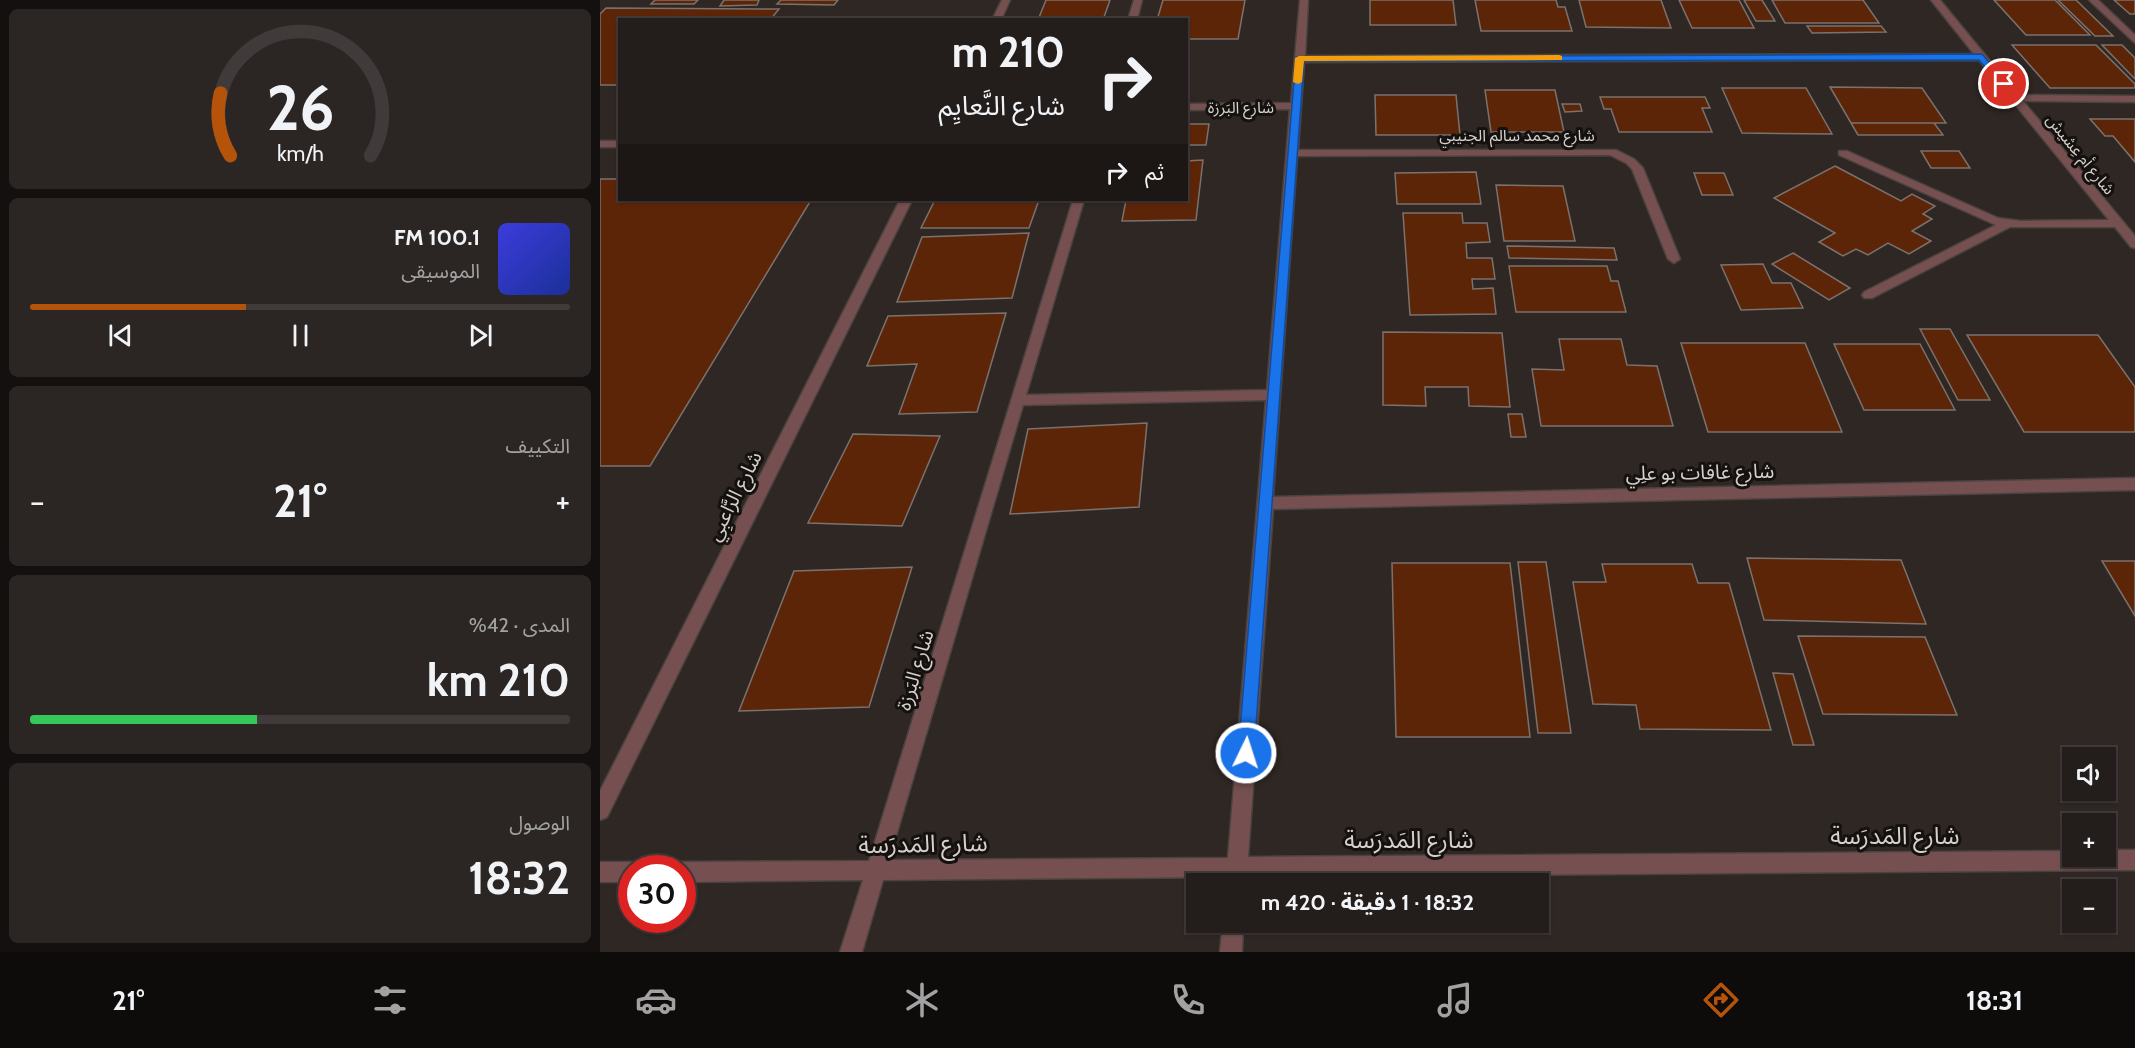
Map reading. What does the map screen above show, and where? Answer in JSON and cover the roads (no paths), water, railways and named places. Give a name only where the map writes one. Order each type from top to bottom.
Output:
[{"type":"street","points":[[997,18],[1006,0]]},
{"type":"street","points":[[1132,18],[1137,0]]},
{"type":"street","points":[[1237,873],[1304,0]]},
{"type":"street","name":"شارع أم عِشيش","points":[[1935,0],[2135,244]]},
{"type":"street","points":[[2093,0],[2135,40]]},
{"type":"street","points":[[1299,58],[1982,57]]},
{"type":"street","points":[[2016,98],[2135,99]]},
{"type":"street","name":"شارع البَرزة","points":[[1188,107],[1296,106]]},
{"type":"street","points":[[600,144],[618,144]]},
{"type":"street","name":"شارع محمد سالم الجنيبي","points":[[1293,153],[1612,152],[1630,161],[1637,168],[1674,259]]},
{"type":"street","points":[[1843,153],[1983,217],[2008,223],[2118,223]]},
{"type":"street","name":"شارع الرَّاعبِي","points":[[600,811],[905,201]]},
{"type":"street","name":"شارع البَرزة","points":[[851,952],[1020,400],[1078,201]]},
{"type":"street","points":[[1868,295],[2008,223]]},
{"type":"street","points":[[1020,400],[1274,395]]},
{"type":"street","name":"شارع غافات بو علِي","points":[[1265,503],[2135,484]]},
{"type":"street","name":"شارع المَدرَسة","points":[[1357,873],[2135,860]]},
{"type":"street","name":"شارع المَدرَسة","points":[[696,872],[876,870],[1186,874]]},
{"type":"street","points":[[600,872],[618,872]]},
{"type":"street","points":[[1231,952],[1232,933]]}]
